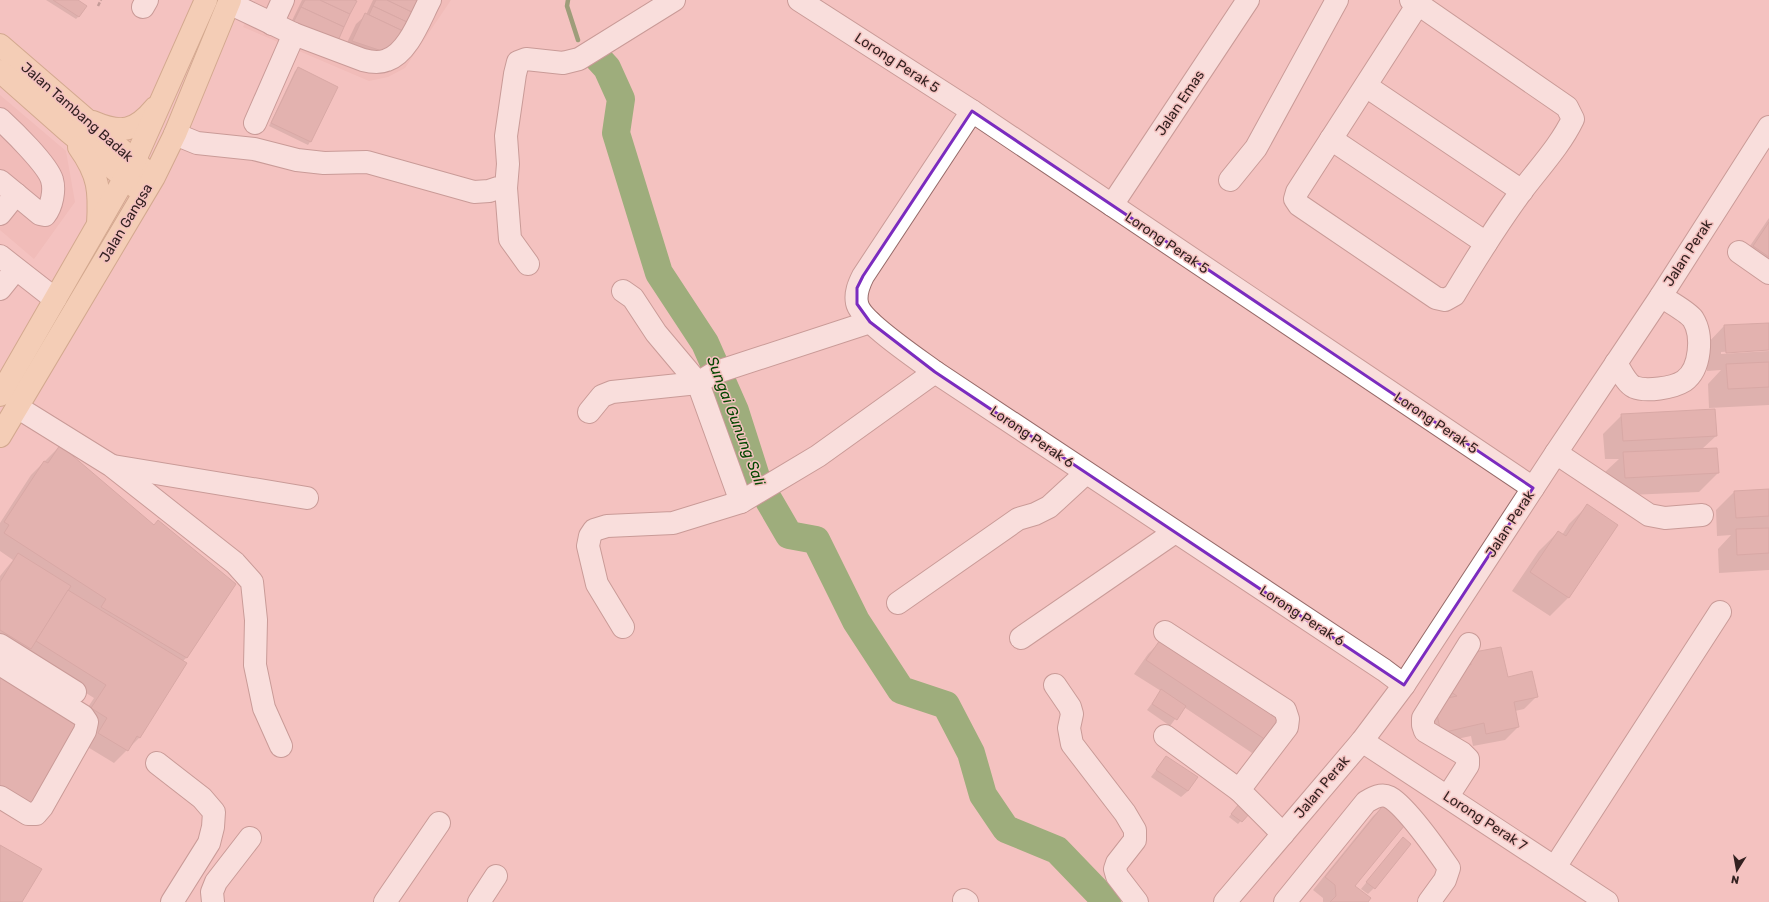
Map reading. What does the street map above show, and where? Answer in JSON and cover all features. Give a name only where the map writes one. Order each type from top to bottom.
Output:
[{"type":"main road","name":"Jalan Gangsa","points":[[0,436],[9,401],[55,299],[129,171],[206,0]]},
{"type":"main road","name":"Jalan Gangsa","points":[[9,401],[149,185],[175,134],[229,2]]},
{"type":"main road","name":"Jalan Tambang Badak","points":[[0,45],[76,125],[129,171],[149,185]]},
{"type":"main road","name":"Jalan Tambang Badak","points":[[0,71],[76,125]]},
{"type":"main road","points":[[98,225],[98,186],[76,125],[118,130],[127,129],[141,123],[162,99]]},
{"type":"street","points":[[272,24],[283,0]]},
{"type":"street","points":[[229,2],[294,34],[363,60],[375,62],[386,61],[397,56],[406,45],[430,0]]},
{"type":"street","points":[[528,264],[510,239],[506,188],[508,164],[506,136],[518,62],[526,59],[563,62],[580,59],[674,0]]},
{"type":"street","name":"Lorong Perak 5","points":[[799,0],[972,111],[1533,488]]},
{"type":"street","name":"Jalan Emas","points":[[1112,205],[1248,0]]},
{"type":"street","points":[[1230,180],[1256,148],[1337,0]]},
{"type":"street","points":[[1415,2],[1567,107],[1573,119],[1567,132],[1522,191],[1486,243],[1454,295],[1445,300],[1436,298],[1300,205],[1295,199],[1297,192],[1366,86],[1415,2]]},
{"type":"street","points":[[255,123],[294,34]]},
{"type":"street","points":[[1366,86],[1522,191]]},
{"type":"street","name":"Lorong Perak 6","points":[[972,111],[863,276],[858,288],[857,304],[870,322],[935,372],[1384,670],[1404,685]]},
{"type":"street","points":[[0,214],[8,187],[40,214],[45,215],[48,211],[54,190],[52,179],[46,167],[1,123]]},
{"type":"street","name":"Jalan Perak","points":[[1228,901],[1362,741],[1404,685],[1661,296],[1769,126]]},
{"type":"street","points":[[175,134],[197,143],[254,149],[297,160],[324,163],[367,162],[474,192],[506,188]]},
{"type":"street","points":[[1331,139],[1486,243]]},
{"type":"street","points":[[1739,252],[1769,273]]},
{"type":"street","points":[[0,288],[8,262],[55,299]]},
{"type":"street","points":[[623,291],[633,298],[656,333],[714,375],[758,492]]},
{"type":"street","points":[[1616,363],[1627,381],[1634,387],[1647,390],[1666,388],[1685,380],[1693,370],[1699,350],[1700,339],[1697,327],[1692,318],[1661,296]]},
{"type":"street","points":[[589,412],[602,396],[612,392],[714,375],[870,322]]},
{"type":"street","points":[[623,627],[597,584],[588,546],[590,536],[594,530],[607,526],[673,523],[758,492],[818,456],[935,372]]},
{"type":"street","points":[[9,401],[112,466],[234,563],[252,582],[256,620],[256,665],[264,708],[281,746]]},
{"type":"street","points":[[1556,453],[1649,515],[1665,518],[1702,515]]},
{"type":"street","points":[[112,466],[307,498]]},
{"type":"street","points":[[898,603],[1018,519],[1035,514],[1049,507],[1086,473]]},
{"type":"street","points":[[1021,638],[1175,532]]},
{"type":"street","points":[[1556,867],[1720,612]]},
{"type":"street","points":[[1165,632],[1285,710],[1288,719],[1287,727],[1239,790]]},
{"type":"street","points":[[1448,796],[1468,765],[1468,759],[1462,753],[1425,731],[1423,718],[1469,644]]},
{"type":"street","points":[[0,645],[75,692]]},
{"type":"street","points":[[0,664],[83,716],[87,722],[81,738],[42,807],[36,814],[28,814],[0,797]]},
{"type":"street","points":[[1055,685],[1070,708],[1072,714],[1069,728],[1072,744],[1125,813],[1135,830],[1135,840],[1117,863],[1115,869],[1117,876],[1137,902]]},
{"type":"street","points":[[1165,736],[1239,790],[1283,834]]},
{"type":"street","name":"Lorong Perak 7","points":[[1362,741],[1448,796],[1607,902]]},
{"type":"street","points":[[157,763],[202,798],[214,812],[213,827],[209,843],[172,902]]},
{"type":"street","points":[[1285,902],[1366,802],[1378,796],[1388,797],[1401,806],[1449,868],[1445,880],[1428,902]]},
{"type":"street","points":[[385,902],[439,823]]},
{"type":"street","points":[[213,902],[212,892],[216,882],[250,838]]},
{"type":"street","points":[[479,902],[496,876]]},
{"type":"path","points":[[98,6],[101,0]]},
{"type":"highlighted area","points":[[972,111],[1533,488],[1404,685],[935,372],[870,322],[857,304],[857,288],[863,276]]},
{"type":"shaded area","points":[[255,0],[451,0],[405,68],[388,77],[369,81],[243,27]]},
{"type":"shaded area","points":[[0,95],[66,151],[75,202],[34,259],[0,230]]},
{"type":"building","points":[[53,0],[78,0],[87,6],[79,17]]},
{"type":"building","points":[[305,0],[320,0],[350,14],[344,27],[301,7]]},
{"type":"building","points":[[320,0],[354,0],[357,1],[350,14]]},
{"type":"building","points":[[376,0],[387,0],[414,13],[409,23],[373,6]]},
{"type":"building","points":[[387,0],[421,0],[414,13]]},
{"type":"building","points":[[373,6],[409,23],[405,32],[369,15]]},
{"type":"building","points":[[301,7],[344,27],[337,43],[292,25]]},
{"type":"building","points":[[365,13],[405,32],[385,52],[352,41]]},
{"type":"building","points":[[298,67],[338,87],[311,142],[271,123]]},
{"type":"building","points":[[1769,222],[1769,257],[1753,246]]},
{"type":"building","points":[[1769,323],[1769,350],[1726,353],[1724,325]]},
{"type":"building","points":[[1769,362],[1769,387],[1728,389],[1726,364]]},
{"type":"building","points":[[1715,409],[1717,436],[1623,441],[1621,414]]},
{"type":"building","points":[[60,445],[154,525],[158,520],[236,584],[187,658],[101,607],[106,599],[4,533],[9,525],[4,522],[44,461],[48,463]]},
{"type":"building","points":[[1717,448],[1719,473],[1625,478],[1623,452]]},
{"type":"building","points":[[1769,489],[1769,516],[1736,518],[1734,491]]},
{"type":"building","points":[[1587,504],[1618,525],[1569,598],[1530,572],[1558,531],[1566,536]]},
{"type":"building","points":[[1769,528],[1769,553],[1737,555],[1736,529]]},
{"type":"building","points":[[18,553],[71,586],[31,649],[0,630],[0,582]]},
{"type":"building","points":[[68,590],[187,663],[140,738],[137,736],[128,751],[98,733],[107,718],[91,708],[106,685],[36,641]]},
{"type":"building","points":[[1160,640],[1280,720],[1266,740],[1146,660]]},
{"type":"building","points":[[1501,647],[1508,677],[1532,671],[1538,697],[1514,702],[1519,727],[1486,734],[1484,723],[1441,733],[1434,701],[1457,696],[1448,690],[1466,662],[1471,665],[1469,653]]},
{"type":"building","points":[[0,675],[82,726],[32,806],[0,787]]},
{"type":"building","points":[[1161,689],[1186,706],[1177,720],[1152,704]]},
{"type":"building","points":[[1166,756],[1198,777],[1188,791],[1156,770]]},
{"type":"building","points":[[1386,802],[1409,820],[1355,886],[1371,898],[1368,902],[1330,902],[1336,896],[1335,885],[1325,877]]},
{"type":"building","points":[[1239,804],[1250,813],[1242,822],[1231,814]]},
{"type":"building","points":[[1403,837],[1411,844],[1375,889],[1366,882]]},
{"type":"building","points":[[0,845],[42,869],[22,902],[0,902]]},
{"type":"waterway","points":[[568,0],[567,6],[578,40]]},
{"type":"waterway","name":"Sungai Gunung Sali","points":[[596,56],[607,68],[621,99],[616,133],[659,273],[705,343],[735,411],[757,480],[789,535],[816,540],[856,621],[901,690],[946,705],[971,753],[983,795],[1006,829],[1057,850],[1107,902]]}]
